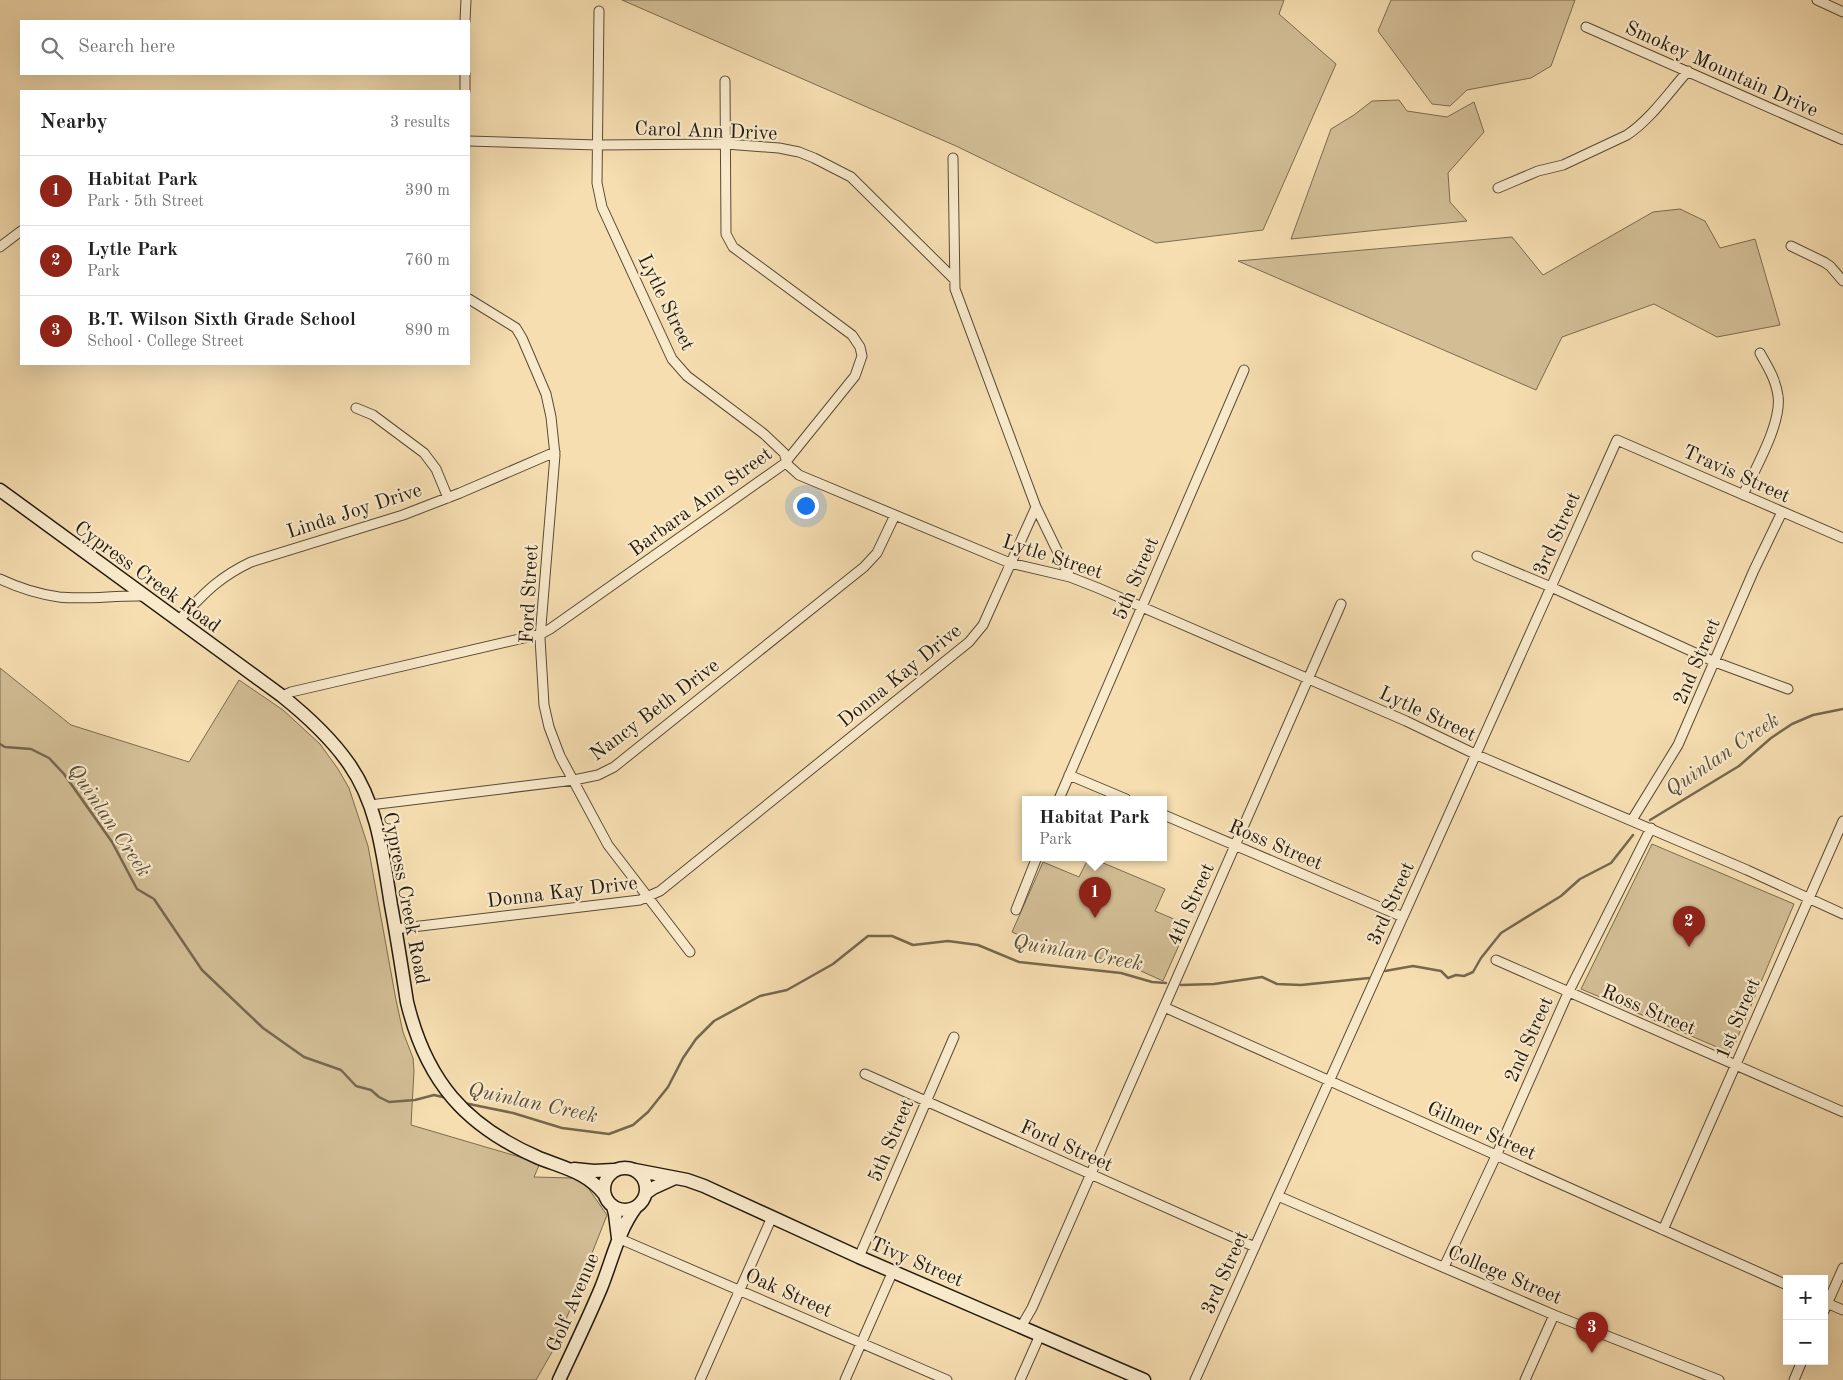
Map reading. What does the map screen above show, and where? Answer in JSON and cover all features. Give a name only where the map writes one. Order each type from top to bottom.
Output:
[{"type":"main road","name":"Cypress Creek Road","points":[[0,490],[282,696],[305,715],[339,751],[350,764],[360,782],[377,824],[407,1002],[423,1053],[447,1092],[463,1110],[482,1126],[504,1141],[522,1150],[571,1169],[597,1185],[604,1195]]},
{"type":"main road","points":[[646,1193],[644,1180],[635,1170],[621,1168],[614,1170],[606,1179],[604,1195],[612,1206],[622,1210],[636,1207],[646,1193],[675,1178]]},
{"type":"main road","name":"Cypress Creek Road","points":[[571,1169],[614,1170]]},
{"type":"main road","name":"Tivy Street","points":[[635,1170],[687,1180],[704,1186],[859,1257],[1144,1380]]},
{"type":"main road","name":"Golf Avenue","points":[[612,1206],[618,1238]]},
{"type":"main road","name":"Golf Avenue","points":[[559,1380],[600,1290],[618,1238],[636,1207]]},
{"type":"street","points":[[465,20],[466,0]]},
{"type":"street","points":[[1817,0],[1833,4],[1843,12]]},
{"type":"street","name":"Lytle Street","points":[[599,11],[597,183],[602,207],[672,359],[687,376],[764,434],[784,453],[788,465],[799,475],[1010,563],[1070,577],[1142,607],[1406,721],[1477,755],[1747,870],[1843,914]]},
{"type":"street","name":"Smokey Mountain Drive","points":[[1586,27],[1843,140]]},
{"type":"street","points":[[1498,188],[1538,171],[1563,165],[1627,135],[1656,107],[1688,71]]},
{"type":"street","points":[[465,75],[465,90]]},
{"type":"street","name":"Barbara Ann Street","points":[[282,696],[291,692],[541,634],[787,461],[855,376],[862,356],[860,347],[852,335],[733,247],[726,234],[726,81]]},
{"type":"street","name":"Carol Ann Drive","points":[[470,141],[597,145],[726,144],[779,148],[799,152],[851,177],[955,280]]},
{"type":"street","points":[[952,158],[955,289],[1036,507],[1070,577]]},
{"type":"street","points":[[0,247],[20,232]]},
{"type":"street","points":[[1791,246],[1824,262],[1843,281]]},
{"type":"street","name":"Ford Street","points":[[470,300],[516,328],[546,394],[551,417],[555,452],[541,634],[546,716],[556,748],[608,845],[690,952]]},
{"type":"street","points":[[1743,495],[1764,452],[1778,413],[1777,389],[1772,373],[1760,353]]},
{"type":"street","name":"5th Street","points":[[1060,796],[1244,370]]},
{"type":"street","points":[[356,408],[373,415],[424,453],[436,469],[448,498]]},
{"type":"street","name":"Travis Street","points":[[1617,440],[1840,537]]},
{"type":"street","name":"3rd Street","points":[[1195,1380],[1617,440]]},
{"type":"street","name":"Linda Joy Drive","points":[[178,621],[213,584],[250,562],[403,515],[448,498],[555,452]]},
{"type":"street","name":"Donna Kay Drive","points":[[395,929],[640,900],[660,891],[969,642],[983,625],[1036,507]]},
{"type":"street","name":"2nd Street","points":[[1632,820],[1678,745],[1754,570],[1782,512]]},
{"type":"street","name":"Nancy Beth Drive","points":[[370,805],[574,780],[598,775],[614,767],[864,567],[877,553],[895,515]]},
{"type":"street","points":[[1840,537],[1843,526]]},
{"type":"street","points":[[1477,556],[1715,662],[1788,689]]},
{"type":"street","points":[[0,579],[38,594],[61,597],[144,596]]},
{"type":"street","name":"4th Street","points":[[1021,1327],[1032,1308],[1341,604]]},
{"type":"street","points":[[1069,775],[1119,796]]},
{"type":"street","name":"Ross Street","points":[[1167,817],[1403,917]]},
{"type":"street","name":"1st Street","points":[[1663,1230],[1843,821]]},
{"type":"street","name":"2nd Street","points":[[1444,1267],[1496,1156],[1568,993],[1651,828]]},
{"type":"street","points":[[1016,910],[1035,861]]},
{"type":"street","name":"Ross Street","points":[[1496,960],[1843,1112]]},
{"type":"street","name":"Gilmer Street","points":[[1164,1007],[1783,1283]]},
{"type":"street","name":"5th Street","points":[[859,1257],[954,1037]]},
{"type":"street","name":"Ford Street","points":[[865,1074],[1255,1247]]},
{"type":"street","name":"College Street","points":[[1278,1196],[1554,1315],[1720,1380]]},
{"type":"street","points":[[700,1380],[772,1217]]},
{"type":"street","name":"Oak Street","points":[[618,1238],[947,1380]]},
{"type":"street","points":[[1828,1299],[1843,1268]]},
{"type":"street","points":[[845,1380],[893,1271]]},
{"type":"street","points":[[1828,1306],[1843,1310]]},
{"type":"street","points":[[1525,1380],[1554,1315]]},
{"type":"street","points":[[1020,1380],[1040,1335]]},
{"type":"street","points":[[1794,1380],[1800,1365]]},
{"type":"shaded area","points":[[622,0],[1284,0],[1279,14],[1336,64],[1263,230],[1156,243],[956,146]]},
{"type":"shaded area","points":[[1391,0],[1575,0],[1551,66],[1531,78],[1467,90],[1450,106],[1432,104],[1378,31]]},
{"type":"shaded area","points":[[1399,100],[1407,111],[1447,117],[1474,102],[1484,132],[1448,173],[1450,202],[1467,221],[1291,239],[1331,129],[1372,101]]},
{"type":"shaded area","points":[[1680,209],[1705,221],[1720,248],[1755,239],[1780,325],[1717,337],[1654,304],[1562,337],[1536,390],[1238,261],[1512,237],[1543,275],[1653,212]]},
{"type":"shaded area","points":[[0,668],[71,725],[189,762],[239,680],[283,710],[320,744],[349,788],[368,846],[396,1000],[403,1032],[413,1058],[411,1125],[540,1163],[534,1177],[573,1178],[586,1185],[607,1215],[556,1345],[536,1380],[0,1380]]},
{"type":"shaded area","points":[[1652,844],[1794,904],[1731,1053],[1581,989]]},
{"type":"shaded area","points":[[1087,861],[1098,861],[1165,889],[1155,911],[1188,925],[1163,981],[1141,971],[1093,956],[1066,956],[1012,932],[1043,862],[1079,877]]},
{"type":"waterway","name":"Quinlan Creek","points":[[1650,820],[1739,766],[1771,738],[1792,724],[1813,715],[1843,709]]},
{"type":"waterway","name":"Quinlan Creek","points":[[0,744],[5,747],[31,749],[49,758],[64,774],[112,842],[137,889],[154,899],[202,970],[263,1028],[304,1057],[341,1070],[356,1086],[371,1090],[389,1102],[415,1100],[434,1095],[447,1098]]},
{"type":"waterway","name":"Quinlan Creek","points":[[1385,971],[1413,966],[1441,971],[1448,978],[1456,975],[1464,976],[1473,972],[1481,958],[1501,933],[1561,896],[1580,879],[1611,863],[1633,835]]},
{"type":"waterway","name":"Quinlan Creek","points":[[464,1103],[513,1113],[562,1128],[609,1134],[633,1125],[648,1112],[668,1087],[683,1058],[696,1039],[714,1021],[760,996],[787,990],[833,964],[868,936],[892,936],[913,945],[948,941],[978,945],[1019,962],[1121,973],[1152,982],[1166,983]]},
{"type":"waterway","name":"Quinlan Creek","points":[[1181,985],[1214,984],[1262,977],[1277,984],[1301,985],[1369,978]]},
{"type":"place","name":"Habitat Park","points":[[1095,918]]},
{"type":"place","name":"Lytle Park","points":[[1689,947]]},
{"type":"place","name":"B.T. Wilson Sixth Grade School","points":[[1592,1353]]}]
